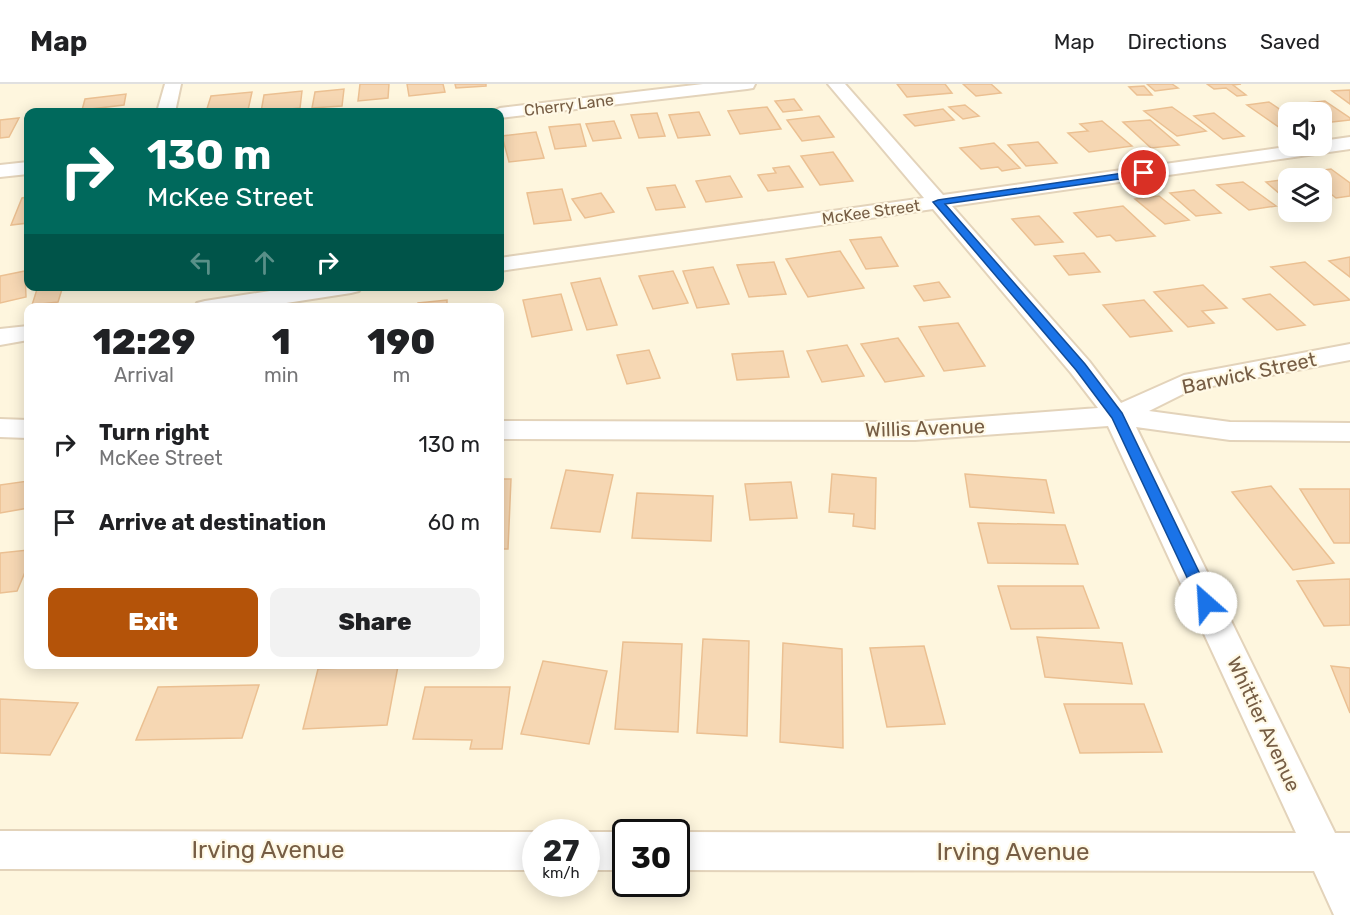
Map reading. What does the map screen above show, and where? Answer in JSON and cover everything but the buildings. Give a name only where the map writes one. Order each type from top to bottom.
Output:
[{"type":"street","points":[[167,108],[173,84]]},
{"type":"street","name":"Cherry Lane","points":[[504,113],[747,84]]},
{"type":"street","name":"Whittier Avenue","points":[[836,84],[1080,367],[1117,416],[1338,852],[1350,905]]},
{"type":"street","name":"McKee Street","points":[[504,264],[1350,143]]},
{"type":"street","points":[[0,171],[24,168]]},
{"type":"street","points":[[238,303],[318,291]]},
{"type":"street","points":[[0,337],[24,334]]},
{"type":"street","name":"Barwick Street","points":[[1117,416],[1184,383],[1350,352]]},
{"type":"street","name":"Willis Avenue","points":[[504,430],[915,431],[1117,416],[1230,431],[1350,432]]},
{"type":"street","points":[[0,428],[24,429]]},
{"type":"street","name":"Irving Avenue","points":[[0,850],[522,851]]},
{"type":"street","name":"Irving Avenue","points":[[690,851],[1338,852]]},
{"type":"route","points":[[1144,173],[938,202],[1080,367],[1117,416],[1206,603]]}]
